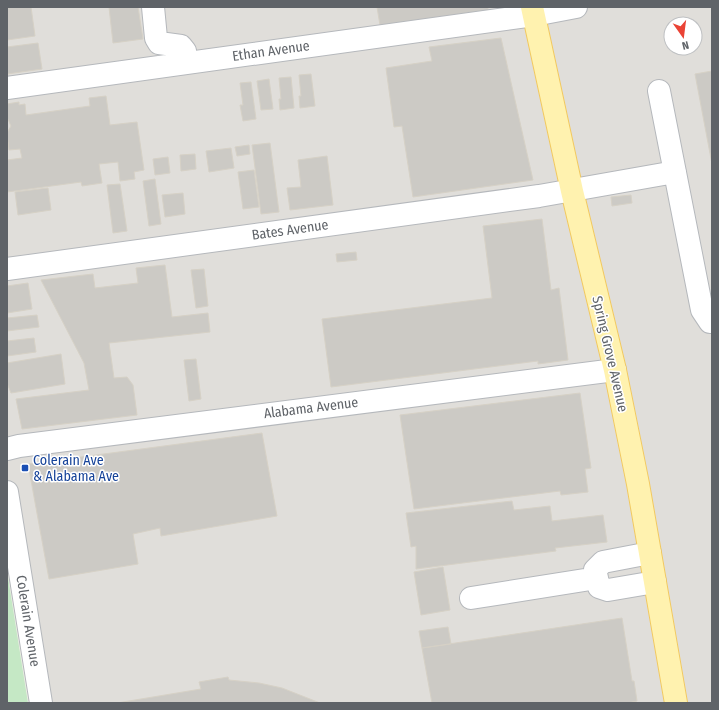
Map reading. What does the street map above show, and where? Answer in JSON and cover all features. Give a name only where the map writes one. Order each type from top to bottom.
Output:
[{"type":"main road","name":"Spring Grove Avenue","points":[[533,11],[572,191],[615,370],[638,484],[676,703]]},
{"type":"street","points":[[153,7],[156,38],[159,43],[181,46],[185,50],[187,63]]},
{"type":"street","name":"Ethan Avenue","points":[[7,88],[187,63],[533,11],[576,7]]},
{"type":"street","points":[[659,91],[702,310],[710,322],[712,322]]},
{"type":"street","name":"Bates Avenue","points":[[7,269],[572,191],[675,172]]},
{"type":"street","name":"Alabama Avenue","points":[[7,449],[19,446],[615,370]]},
{"type":"street","name":"Colerain Avenue","points":[[7,492],[41,703]]},
{"type":"street","points":[[650,553],[603,562],[595,570],[596,578],[598,587],[608,590],[655,582]]},
{"type":"street","points":[[471,598],[596,578]]},
{"type":"shaded area","points":[[7,7],[712,7],[712,703],[41,703],[7,492]]},
{"type":"green space","points":[[7,571],[28,703],[7,703]]},
{"type":"building","points":[[7,7],[31,7],[35,36],[7,40]]},
{"type":"building","points":[[109,7],[138,7],[143,39],[113,43]]},
{"type":"building","points":[[377,7],[488,7],[488,10],[380,25]]},
{"type":"building","points":[[501,38],[533,180],[413,197],[402,126],[394,127],[386,68],[432,61],[429,47]]},
{"type":"building","points":[[38,43],[42,69],[7,74],[7,47]]},
{"type":"building","points":[[712,71],[712,164],[695,74]]},
{"type":"building","points":[[311,74],[315,106],[300,108],[299,96],[301,96],[299,75]]},
{"type":"building","points":[[291,77],[294,108],[280,110],[279,99],[281,99],[279,78]]},
{"type":"building","points":[[269,79],[273,109],[261,110],[257,81]]},
{"type":"building","points":[[251,82],[256,119],[243,121],[240,105],[243,105],[240,83]]},
{"type":"building","points":[[106,96],[110,125],[137,122],[144,170],[134,172],[135,179],[120,181],[118,162],[99,164],[102,183],[82,186],[81,182],[7,192],[7,160],[22,158],[20,149],[9,150],[7,133],[11,126],[7,117],[7,104],[19,102],[19,105],[25,104],[26,115],[90,106],[89,98]]},
{"type":"building","points":[[270,143],[279,212],[261,214],[252,145]]},
{"type":"building","points":[[249,145],[250,154],[237,156],[235,147]]},
{"type":"building","points":[[231,148],[234,168],[209,172],[206,151]]},
{"type":"building","points":[[195,154],[196,169],[181,171],[180,155]]},
{"type":"building","points":[[327,156],[333,205],[290,210],[287,188],[301,187],[298,160]]},
{"type":"building","points":[[168,157],[170,173],[155,175],[153,159]]},
{"type":"building","points":[[254,170],[259,207],[243,209],[238,172]]},
{"type":"building","points":[[155,179],[161,224],[149,226],[143,181]]},
{"type":"building","points":[[120,184],[127,231],[113,233],[107,185]]},
{"type":"building","points":[[48,188],[51,210],[18,215],[15,192]]},
{"type":"building","points":[[183,193],[185,214],[165,217],[162,195]]},
{"type":"building","points":[[631,195],[632,203],[612,206],[611,197]]},
{"type":"building","points":[[542,219],[551,290],[559,288],[568,360],[538,364],[538,361],[331,387],[322,319],[492,298],[483,226]]},
{"type":"building","points":[[356,252],[357,260],[337,262],[336,254]]},
{"type":"building","points":[[165,265],[172,317],[208,313],[210,332],[109,343],[114,378],[127,377],[133,385],[137,415],[22,429],[16,399],[89,390],[84,363],[41,280],[93,274],[95,288],[138,283],[136,268]]},
{"type":"building","points":[[204,269],[208,306],[196,308],[191,270]]},
{"type":"building","points":[[28,283],[32,309],[7,313],[7,286]]},
{"type":"building","points":[[37,315],[39,327],[7,331],[7,318]]},
{"type":"building","points":[[34,338],[36,352],[7,356],[7,341]]},
{"type":"building","points":[[61,354],[65,384],[11,393],[7,383],[7,363]]},
{"type":"building","points":[[196,359],[201,399],[189,401],[184,360]]},
{"type":"building","points":[[580,393],[591,468],[585,469],[588,492],[561,495],[560,491],[414,509],[400,415]]},
{"type":"building","points":[[262,433],[277,516],[161,536],[160,528],[133,534],[138,564],[49,579],[28,464]]},
{"type":"building","points":[[512,501],[514,510],[550,506],[552,521],[603,515],[607,542],[555,548],[556,551],[416,569],[416,546],[411,547],[406,513]]},
{"type":"building","points":[[443,567],[450,610],[421,615],[414,572]]},
{"type":"building","points":[[622,618],[632,681],[634,681],[637,701],[627,703],[432,703],[422,648]]},
{"type":"building","points":[[448,627],[451,644],[422,648],[419,631]]},
{"type":"building","points":[[228,677],[229,680],[259,683],[282,688],[320,703],[117,703],[201,689],[199,682]]},
{"type":"place","name":"Colerain Ave & Alabama Ave","points":[[25,468]]}]
